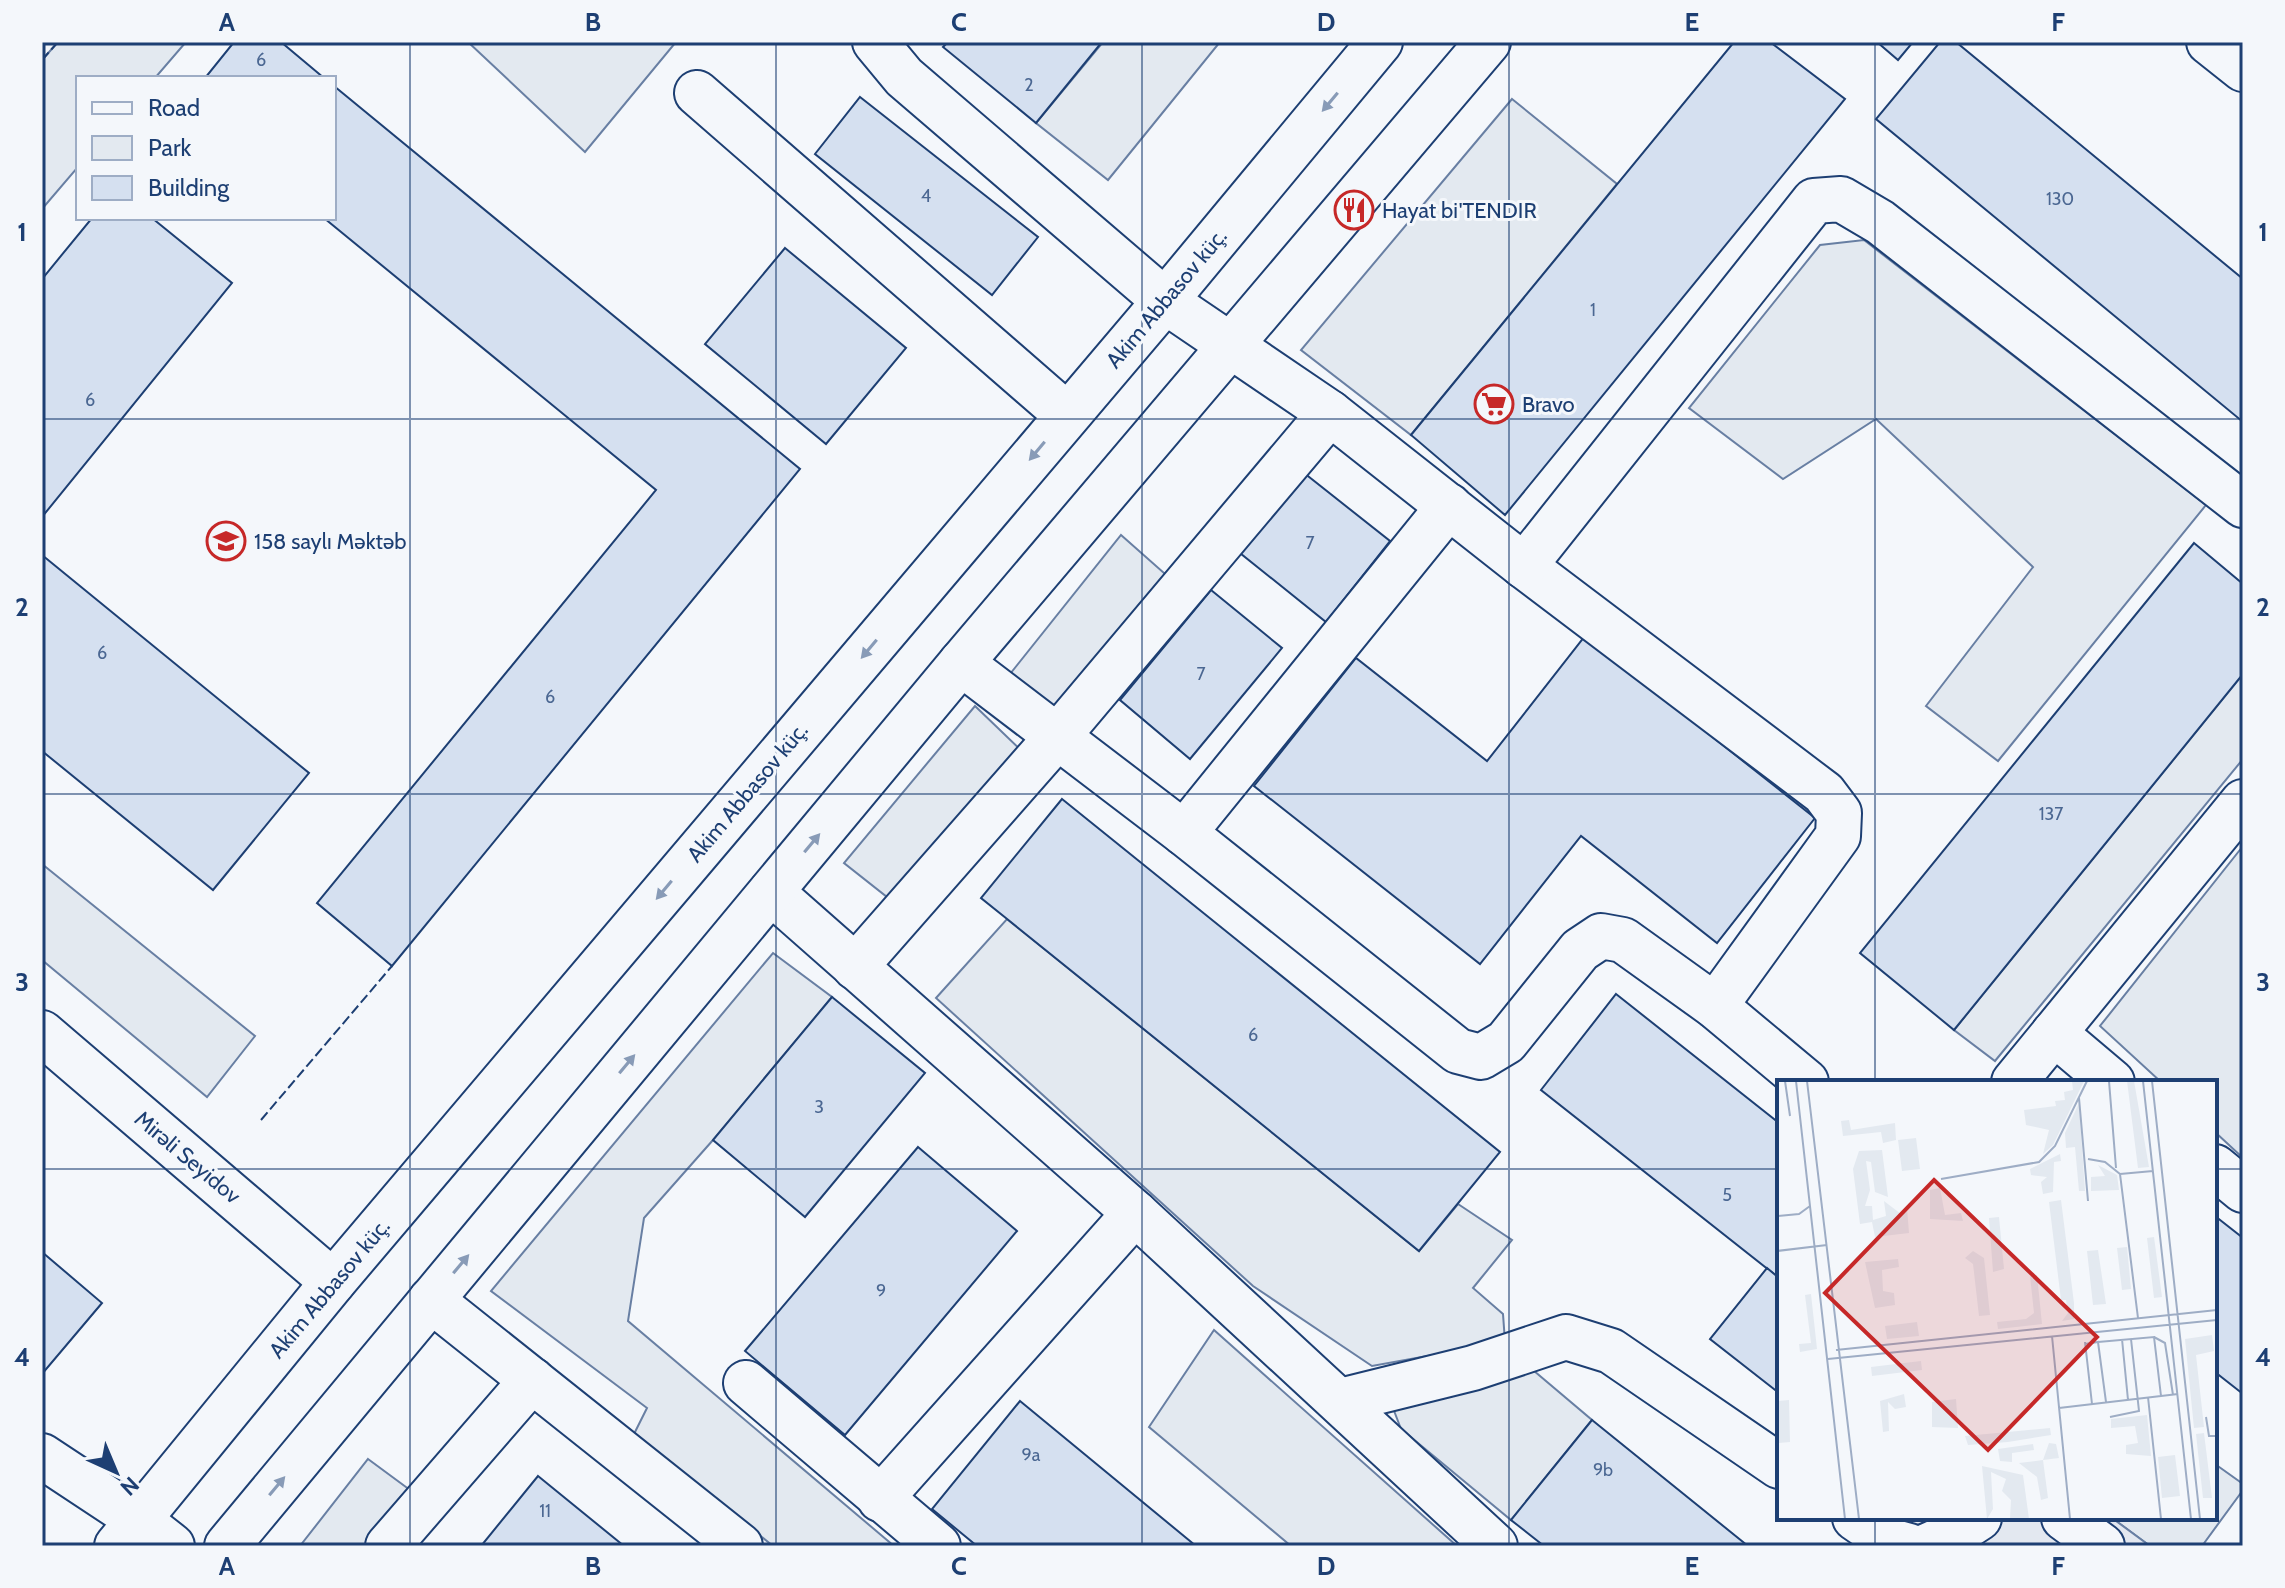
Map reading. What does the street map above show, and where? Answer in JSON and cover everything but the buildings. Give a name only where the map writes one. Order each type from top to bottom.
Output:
[{"type":"main road","points":[[875,42],[904,77],[1165,301],[1330,413],[1524,566],[1824,793],[1839,813],[1838,836],[1715,1006]]},
{"type":"main road","name":"Akim Abbasov küç.","points":[[143,1537],[333,1282],[1165,301],[1380,42]]},
{"type":"main road","points":[[227,1546],[961,663],[1488,42]]},
{"type":"main road","points":[[2209,42],[2243,69]]},
{"type":"main road","points":[[697,93],[1067,415]]},
{"type":"main road","points":[[1524,566],[1814,201],[1841,199],[1880,222],[2243,505]]},
{"type":"main road","points":[[855,967],[1057,737],[1330,413]]},
{"type":"main road","points":[[1184,833],[1449,506]]},
{"type":"main road","points":[[961,663],[1184,833],[1458,1051],[1481,1057],[1506,1042],[1580,950],[1601,936],[1623,940],[1715,1006],[1804,1080]]},
{"type":"main road","points":[[2016,1080],[2243,802]]},
{"type":"main road","points":[[771,892],[1135,1213],[1495,1546]]},
{"type":"main road","name":"Mirəli Seyidov","points":[[42,1033],[333,1282]]},
{"type":"main road","points":[[2054,1033],[2110,1080]]},
{"type":"main road","points":[[2217,1169],[2243,1190]]},
{"type":"main road","points":[[880,1499],[1135,1213]]},
{"type":"main road","points":[[431,1300],[740,1546]]},
{"type":"main road","points":[[1340,1401],[1473,1368],[1566,1337],[1611,1351],[1777,1465]]},
{"type":"main road","points":[[388,1546],[532,1380]]},
{"type":"main road","points":[[746,1383],[938,1546]]},
{"type":"main road","points":[[42,1456],[143,1537]]},
{"type":"main road","points":[[1858,1520],[1887,1540],[1909,1546]]},
{"type":"main road","points":[[1927,1546],[1976,1520]]},
{"type":"main road","points":[[2067,1520],[2102,1546]]},
{"type":"green space","points":[[58,42],[186,42],[157,76],[76,76],[76,169],[42,209],[42,60]]},
{"type":"green space","points":[[468,42],[676,42],[585,152]]},
{"type":"green space","points":[[1103,42],[1220,42],[1108,180],[1036,123]]},
{"type":"green space","points":[[1512,99],[1617,184],[1411,435],[1301,350]]},
{"type":"green space","points":[[1864,240],[2206,505],[1998,761],[1926,706],[2033,567],[1876,419],[1783,479],[1689,408],[1820,245]]},
{"type":"green space","points":[[1121,535],[1181,588],[1070,724],[1010,674]]},
{"type":"green space","points":[[2243,674],[2243,759],[1995,1061],[1954,1030]]},
{"type":"green space","points":[[975,706],[1030,759],[901,908],[844,863]]},
{"type":"green space","points":[[2243,846],[2243,1158],[2217,1134],[2217,1080],[2159,1080],[2100,1026]]},
{"type":"green space","points":[[42,864],[255,1036],[207,1097],[42,960]]},
{"type":"green space","points":[[1007,919],[1419,1251],[1458,1204],[1512,1240],[1473,1288],[1503,1314],[1505,1342],[1372,1366],[1253,1286],[936,998]]},
{"type":"green space","points":[[773,953],[832,997],[644,1218],[628,1321],[894,1546],[773,1546],[634,1434],[647,1408],[491,1291]]},
{"type":"green space","points":[[1214,1330],[1457,1546],[1291,1546],[1149,1427]]},
{"type":"green space","points":[[1527,1365],[1592,1420],[1511,1520],[1401,1429],[1388,1395]]},
{"type":"green space","points":[[368,1459],[410,1490],[379,1546],[300,1546]]},
{"type":"green space","points":[[2217,1465],[2243,1484],[2243,1490],[2202,1546],[2150,1546],[2115,1520],[2217,1520]]},
{"type":"shaded area","points":[[1872,1520],[2115,1520],[2150,1546],[1879,1546]]},
{"type":"fence","points":[[42,60],[58,42]]},
{"type":"fence","points":[[261,1120],[392,966]]},
{"type":"place","name":"Hayat bi'TENDIR","points":[[1354,210]]},
{"type":"place","name":"Bravo","points":[[1494,404]]},
{"type":"place","name":"158 saylı Məktəb","points":[[226,541]]}]
